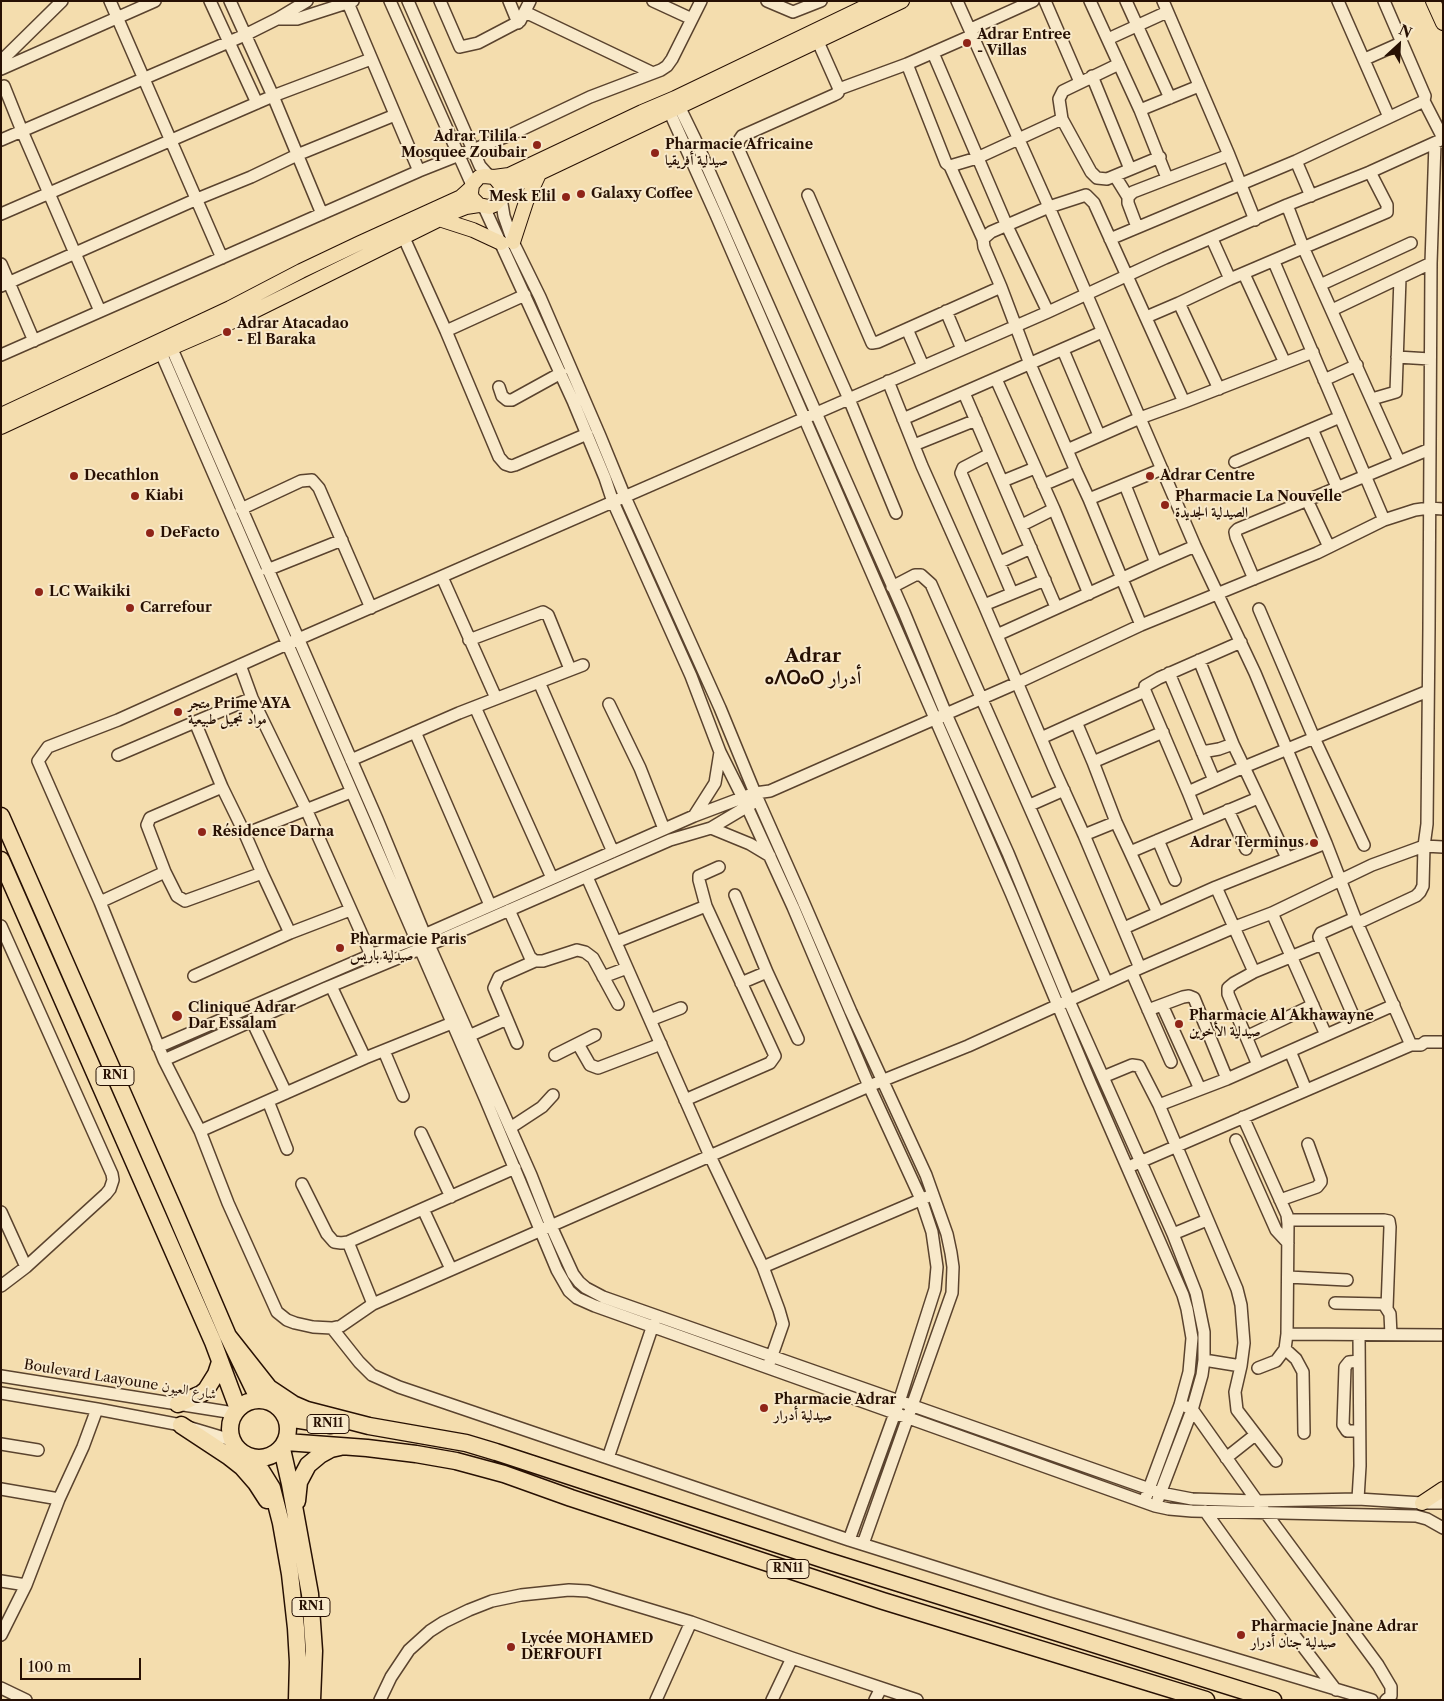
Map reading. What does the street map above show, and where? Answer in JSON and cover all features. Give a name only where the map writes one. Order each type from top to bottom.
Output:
[{"type":"highway","name":"RN1","points":[[1,816],[228,1336],[259,1400]]},
{"type":"highway","name":"RN1","points":[[1,860],[96,1074],[220,1362],[236,1411],[230,1422],[231,1440],[240,1452],[254,1458],[272,1488],[281,1523],[290,1574],[298,1662],[297,1700]]},
{"type":"highway","points":[[228,1336],[269,1388],[281,1396],[307,1410],[369,1426]]},
{"type":"highway","points":[[178,1404],[206,1390],[216,1374],[220,1362]]},
{"type":"highway","points":[[236,1411],[247,1402],[259,1400],[270,1402],[280,1408],[286,1418]]},
{"type":"highway","name":"RN1","points":[[286,1418],[289,1430],[284,1445],[286,1462],[306,1567],[312,1621],[314,1652],[312,1700]]},
{"type":"highway","name":"RN11","points":[[286,1418],[334,1425],[369,1426],[466,1444],[496,1452],[828,1561],[1273,1700]]},
{"type":"highway","points":[[181,1425],[228,1456],[246,1471],[256,1483],[281,1523]]},
{"type":"highway","points":[[254,1458],[274,1455],[284,1445]]},
{"type":"highway","name":"RN11","points":[[284,1445],[347,1446],[416,1454],[456,1461],[504,1474],[883,1601],[1206,1700]]},
{"type":"highway","points":[[296,1515],[300,1482],[308,1465],[312,1460],[331,1449],[347,1446]]},
{"type":"main road","points":[[816,36],[877,1]]},
{"type":"main road","points":[[1,415],[164,345],[238,319],[466,206],[494,205],[502,195],[539,174],[672,105],[816,36],[902,1]]},
{"type":"main road","points":[[1433,1],[1443,23]]},
{"type":"main road","points":[[1,428],[335,255],[461,197],[479,177],[508,175],[672,105]]},
{"type":"main road","points":[[439,219],[507,242],[539,174]]},
{"type":"main road","points":[[492,177],[500,184],[502,195]]},
{"type":"main road","points":[[471,186],[472,198],[481,206]]},
{"type":"main road","points":[[1422,1503],[1443,1489]]},
{"type":"street","points":[[1,62],[62,1]]},
{"type":"street","points":[[110,1],[222,258]]},
{"type":"street","points":[[1,69],[155,1]]},
{"type":"street","points":[[210,1],[257,103]]},
{"type":"street","points":[[230,1],[273,96],[322,214]]},
{"type":"street","points":[[1,140],[246,35],[307,1]]},
{"type":"street","points":[[390,1],[460,155],[471,186]]},
{"type":"street","points":[[408,1],[480,166],[492,177]]},
{"type":"street","points":[[440,1],[460,47],[478,43],[518,23],[530,1]]},
{"type":"street","points":[[509,1],[518,23]]},
{"type":"street","points":[[653,1],[692,19]]},
{"type":"street","points":[[1,355],[419,171],[474,150],[590,98],[653,73],[669,64],[701,1]]},
{"type":"street","points":[[767,1],[793,12],[820,2]]},
{"type":"street","points":[[957,1],[1019,138],[1195,546],[1241,642],[1287,748],[1356,920],[1394,1005],[1416,1045],[1443,1048]]},
{"type":"street","points":[[896,513],[849,400],[742,159],[738,142],[742,136],[834,95],[838,93],[839,89],[932,53],[1032,1]]},
{"type":"street","points":[[1045,1],[1080,82]]},
{"type":"street","points":[[1090,1],[1140,110],[1167,178]]},
{"type":"street","points":[[1126,1],[1170,98]]},
{"type":"street","points":[[1338,1],[1365,59],[1389,118]]},
{"type":"street","points":[[1356,1022],[1319,937],[1321,933],[1416,896],[1420,892],[1423,886],[1424,846],[1427,824],[1431,263],[1440,140],[1424,102],[1425,96],[1384,1]]},
{"type":"street","points":[[277,19],[297,19],[350,2],[371,59],[419,171]]},
{"type":"street","points":[[1108,39],[1137,25],[1165,6],[1255,220]]},
{"type":"street","points":[[525,12],[653,73]]},
{"type":"street","points":[[816,36],[839,89]]},
{"type":"street","points":[[1365,59],[1401,42]]},
{"type":"street","points":[[932,53],[1048,312]]},
{"type":"street","points":[[1,214],[273,96],[371,59]]},
{"type":"street","points":[[906,64],[946,163],[950,166],[983,239],[984,250],[1001,287],[1030,364],[1123,578],[1141,625]]},
{"type":"street","points":[[1119,64],[1063,91],[1059,96],[1062,119],[1093,175],[1104,179],[1160,157]]},
{"type":"street","points":[[1092,76],[1130,169]]},
{"type":"street","points":[[4,86],[100,311]]},
{"type":"street","points":[[1140,110],[1198,86]]},
{"type":"street","points":[[1110,239],[1296,161],[1424,102]]},
{"type":"street","points":[[672,105],[695,139],[1008,853],[1063,1004],[1127,1167],[1187,1310],[1192,1338],[1189,1372],[1180,1405],[1144,1501]]},
{"type":"street","points":[[672,105],[716,215],[1010,893],[1063,1004],[1103,1077],[1172,1234],[1200,1307],[1204,1332],[1202,1375],[1192,1410],[1155,1506]]},
{"type":"street","points":[[5,284],[251,177],[297,155],[395,115]]},
{"type":"street","points":[[950,166],[978,158],[1062,119]]},
{"type":"street","points":[[1440,140],[1370,172],[1287,205],[1165,258],[1127,277],[888,381],[849,400],[287,644],[118,720],[48,747],[38,761],[100,902],[158,1047],[200,1131],[228,1203],[277,1312],[287,1320],[313,1327],[332,1328],[341,1326],[373,1304],[869,1086],[968,1046],[1372,866],[1424,846],[1443,847]]},
{"type":"street","points":[[1128,197],[1133,192],[1229,155]]},
{"type":"street","points":[[1296,161],[1310,196]]},
{"type":"street","points":[[1151,315],[1179,304],[1230,279],[1274,262],[1303,247],[1387,212],[1370,172]]},
{"type":"street","points":[[1115,176],[1128,197],[1128,203],[1137,227]]},
{"type":"street","points":[[983,239],[991,232],[1049,207],[1086,194],[1089,196],[1094,203],[1184,402]]},
{"type":"street","points":[[502,195],[507,242],[526,295],[587,434],[614,502],[691,676],[720,752],[770,856],[869,1086],[921,1199],[934,1244],[937,1278],[929,1310],[897,1407],[848,1540]]},
{"type":"street","points":[[808,195],[870,341],[875,343],[1001,287]]},
{"type":"street","points":[[1287,205],[1303,247],[1399,461]]},
{"type":"street","points":[[481,206],[507,242],[540,297],[625,497],[720,708],[757,797],[882,1081],[926,1175],[947,1234],[951,1253],[952,1292],[863,1544]]},
{"type":"street","points":[[404,238],[446,331],[499,457],[505,464],[515,465],[587,434]]},
{"type":"street","points":[[1212,239],[1230,279]]},
{"type":"street","points":[[1320,284],[1411,243]]},
{"type":"street","points":[[1274,262],[1384,520]]},
{"type":"street","points":[[1332,310],[1431,263]]},
{"type":"street","points":[[1,264],[5,284],[34,341]]},
{"type":"street","points":[[1244,274],[1285,363]]},
{"type":"street","points":[[1372,399],[1396,392],[1400,278]]},
{"type":"street","points":[[446,331],[526,295]]},
{"type":"street","points":[[1179,304],[1219,389]]},
{"type":"street","points":[[946,311],[962,349]]},
{"type":"street","points":[[907,329],[923,366]]},
{"type":"street","points":[[903,419],[1102,332]]},
{"type":"street","points":[[164,345],[241,509],[299,639],[351,760],[452,1022],[516,1168],[546,1228]]},
{"type":"street","points":[[164,345],[198,435],[351,792],[422,942],[470,1035],[510,1128],[546,1228],[557,1270],[569,1290],[585,1302],[612,1306],[897,1407],[1155,1506],[1205,1511],[1416,1516],[1427,1519],[1443,1528]]},
{"type":"street","points":[[1063,350],[1100,435]]},
{"type":"street","points":[[1067,450],[1140,418],[1313,352]]},
{"type":"street","points":[[1397,357],[1430,359]]},
{"type":"street","points":[[1324,380],[1357,365]]},
{"type":"street","points":[[499,387],[502,396],[512,400],[561,374]]},
{"type":"street","points":[[996,379],[1054,509],[1089,594]]},
{"type":"street","points":[[888,381],[1124,928],[1148,1010],[1171,1062]]},
{"type":"street","points":[[964,393],[1022,524],[1056,607]]},
{"type":"street","points":[[1235,462],[1340,417]]},
{"type":"street","points":[[914,445],[976,420]]},
{"type":"street","points":[[1312,429],[1337,487]]},
{"type":"street","points":[[1254,579],[1236,537],[1236,530],[1430,449]]},
{"type":"street","points":[[990,454],[964,468],[961,473],[1012,593]]},
{"type":"street","points":[[1003,481],[1035,468]]},
{"type":"street","points":[[1089,499],[1162,469]]},
{"type":"street","points":[[1043,485],[1076,471]]},
{"type":"street","points":[[241,509],[301,481],[312,480],[318,488],[342,540],[371,608]]},
{"type":"street","points":[[1125,485],[1156,563]]},
{"type":"street","points":[[1307,500],[1329,547]]},
{"type":"street","points":[[1022,524],[1054,509]]},
{"type":"street","points":[[164,1060],[331,986],[422,942],[490,905],[664,828],[694,816],[757,797],[1017,683],[1141,625],[1329,547],[1384,520],[1415,510],[1443,509]]},
{"type":"street","points":[[267,570],[342,540]]},
{"type":"street","points":[[997,635],[1195,546]]},
{"type":"street","points":[[1000,562],[1031,548]]},
{"type":"street","points":[[892,587],[915,575],[922,575],[931,584],[1108,983]]},
{"type":"street","points":[[442,577],[496,698]]},
{"type":"street","points":[[984,604],[1045,580]]},
{"type":"street","points":[[1259,608],[1314,738],[1364,845]]},
{"type":"street","points":[[469,640],[536,613],[543,612],[548,615],[570,669]]},
{"type":"street","points":[[1200,822],[1145,691],[1146,684],[1241,642]]},
{"type":"street","points":[[1199,660],[1233,744],[1287,858]]},
{"type":"street","points":[[240,665],[252,698],[306,809],[371,955]]},
{"type":"street","points":[[351,760],[496,698],[583,665]]},
{"type":"street","points":[[1169,673],[1214,780]]},
{"type":"street","points":[[539,682],[613,852]]},
{"type":"street","points":[[1041,738],[1145,691]]},
{"type":"street","points":[[1188,792],[1287,748],[1428,691]]},
{"type":"street","points":[[118,755],[252,698]]},
{"type":"street","points":[[609,704],[640,768],[664,828]]},
{"type":"street","points":[[475,707],[552,878]]},
{"type":"street","points":[[195,722],[222,787],[290,933]]},
{"type":"street","points":[[1076,722],[1116,822],[1158,913]]},
{"type":"street","points":[[415,732],[490,905]]},
{"type":"street","points":[[1093,762],[1162,732]]},
{"type":"street","points":[[1202,752],[1233,744]]},
{"type":"street","points":[[694,816],[715,783],[720,752]]},
{"type":"street","points":[[222,787],[148,820],[147,825],[165,872],[177,896],[185,901],[262,874]]},
{"type":"street","points":[[1030,805],[1064,790]]},
{"type":"street","points":[[245,834],[351,792]]},
{"type":"street","points":[[1130,852],[1258,798]]},
{"type":"street","points":[[158,1047],[371,955],[422,942],[509,910],[670,840],[711,828],[745,802]]},
{"type":"street","points":[[1228,810],[1246,850]]},
{"type":"street","points":[[1084,835],[1116,822]]},
{"type":"street","points":[[711,828],[750,844],[770,856]]},
{"type":"street","points":[[1158,840],[1175,880]]},
{"type":"street","points":[[1124,928],[1216,887],[1326,843]]},
{"type":"street","points":[[685,1100],[770,1064],[775,1056],[706,906],[698,880],[699,876],[719,867]]},
{"type":"street","points":[[100,902],[165,872]]},
{"type":"street","points":[[587,877],[710,1156],[763,1267],[782,1318],[781,1332],[770,1362]]},
{"type":"street","points":[[1216,887],[1254,972]]},
{"type":"street","points":[[735,895],[767,972],[798,1039]]},
{"type":"street","points":[[616,942],[706,906]]},
{"type":"street","points":[[194,976],[290,933],[350,910]]},
{"type":"street","points":[[509,910],[530,957],[535,961],[543,962],[577,950],[585,952],[593,958],[618,1004]]},
{"type":"street","points":[[1272,912],[1326,1035]]},
{"type":"street","points":[[1,927],[113,1180],[106,1194],[26,1268],[1,1286]]},
{"type":"street","points":[[1258,1065],[1227,991],[1229,986],[1254,972],[1322,944]]},
{"type":"street","points":[[517,1043],[494,988],[499,978],[535,961]]},
{"type":"street","points":[[604,978],[627,968]]},
{"type":"street","points":[[741,982],[767,972]]},
{"type":"street","points":[[331,986],[365,1058]]},
{"type":"street","points":[[1148,1010],[1189,996],[1194,998],[1227,1079]]},
{"type":"street","points":[[1162,1005],[1200,1089]]},
{"type":"street","points":[[1246,1037],[1312,1005]]},
{"type":"street","points":[[1159,1105],[1227,1079],[1394,1005]]},
{"type":"street","points":[[650,1020],[680,1008]]},
{"type":"street","points":[[470,1035],[507,1019]]},
{"type":"street","points":[[252,1021],[286,1093]]},
{"type":"street","points":[[200,1131],[452,1022]]},
{"type":"street","points":[[555,1055],[595,1035]]},
{"type":"street","points":[[1127,1167],[1416,1045],[1425,1042],[1443,1042]]},
{"type":"street","points":[[578,1044],[590,1065],[598,1068],[660,1044]]},
{"type":"street","points":[[384,1050],[403,1096]]},
{"type":"street","points":[[1290,1051],[1306,1090]]},
{"type":"street","points":[[1103,1077],[1132,1065],[1139,1066],[1159,1105],[1237,1289],[1244,1330],[1241,1366],[1234,1392],[1235,1404],[1241,1416],[1276,1462]]},
{"type":"street","points":[[510,1128],[542,1107],[553,1095]]},
{"type":"street","points":[[268,1101],[287,1149]]},
{"type":"street","points":[[1243,1117],[1288,1220],[1287,1334],[1285,1348],[1276,1361],[1258,1368]]},
{"type":"street","points":[[422,1133],[451,1197]]},
{"type":"street","points":[[1236,1140],[1276,1230],[1288,1243]]},
{"type":"street","points":[[1280,1200],[1317,1187],[1320,1184],[1321,1180],[1308,1144]]},
{"type":"street","points":[[1247,1165],[1262,1158]]},
{"type":"street","points":[[302,1184],[327,1234],[334,1242],[348,1242],[516,1168]]},
{"type":"street","points":[[763,1267],[933,1194]]},
{"type":"street","points":[[423,1209],[452,1269]]},
{"type":"street","points":[[1,1212],[26,1268]]},
{"type":"street","points":[[1172,1234],[1207,1220]]},
{"type":"street","points":[[1288,1220],[1388,1221],[1390,1227],[1387,1308]]},
{"type":"street","points":[[348,1242],[373,1304]]},
{"type":"street","points":[[1288,1277],[1347,1280]]},
{"type":"street","points":[[1335,1303],[1382,1304],[1390,1314],[1391,1335]]},
{"type":"street","points":[[608,1458],[654,1321]]},
{"type":"street","points":[[332,1328],[366,1370],[380,1380],[848,1540],[1372,1700]]},
{"type":"street","points":[[1287,1334],[1443,1335]]},
{"type":"street","points":[[1358,1499],[1360,1466],[1359,1335]]},
{"type":"street","points":[[1285,1348],[1296,1359],[1302,1372],[1304,1434]]},
{"type":"street","points":[[1204,1360],[1241,1366]]},
{"type":"street","points":[[1189,1372],[1202,1375]]},
{"type":"street","name":"Boulevard Laayoune شارع العيون","points":[[1,1376],[178,1404],[236,1411]]},
{"type":"street","points":[[1,1393],[181,1425],[231,1440]]},
{"type":"street","points":[[1180,1405],[1192,1410],[1389,1682],[1392,1692],[1391,1696],[1386,1700]]},
{"type":"street","points":[[1,1634],[5,1618],[26,1585],[59,1499],[83,1447],[97,1409]]},
{"type":"street","points":[[910,1412],[1149,1490],[1192,1499],[1257,1501],[1358,1499],[1422,1503],[1443,1502]]},
{"type":"street","points":[[1226,1458],[1255,1435]]},
{"type":"street","points":[[1,1444],[38,1450]]},
{"type":"street","points":[[1,1489],[59,1499]]},
{"type":"street","points":[[1205,1511],[1288,1627],[1336,1690]]},
{"type":"street","points":[[1,1581],[26,1585]]},
{"type":"street","points":[[380,1700],[402,1658],[417,1641],[444,1622],[492,1602],[547,1591],[588,1591],[691,1622],[917,1700]]},
{"type":"street","points":[[656,1700],[691,1622]]},
{"type":"street","points":[[772,1700],[792,1658]]},
{"type":"street","points":[[1,1688],[26,1700]]},
{"type":"street","points":[[875,1700],[881,1688]]},
{"type":"place","name":"Adrar Entree - Villas","points":[[967,43]]},
{"type":"place","name":"Adrar Tilila - Mosquee Zoubair","points":[[537,145]]},
{"type":"place","name":"Pharmacie Africaine صيدلية أفريقيا","points":[[655,153]]},
{"type":"place","name":"Galaxy Coffee","points":[[581,194]]},
{"type":"place","name":"Mesk Elil","points":[[566,197]]},
{"type":"place","name":"Adrar Atacadao - El Baraka","points":[[227,332]]},
{"type":"place","name":"Decathlon","points":[[74,476]]},
{"type":"place","name":"Adrar Centre","points":[[1150,476]]},
{"type":"place","name":"Kiabi","points":[[135,496]]},
{"type":"place","name":"Pharmacie La Nouvelle الصيدلية الجديدة","points":[[1165,505]]},
{"type":"place","name":"DeFacto","points":[[150,533]]},
{"type":"place","name":"LC Waikiki","points":[[39,592]]},
{"type":"place","name":"Carrefour","points":[[130,608]]},
{"type":"place","name":"متجر Prime AYA مواد تجميل طبيعية","points":[[178,712]]},
{"type":"place","name":"Résidence Darna","points":[[202,832]]},
{"type":"place","name":"Adrar Terminus","points":[[1314,843]]},
{"type":"place","name":"Pharmacie Paris صيدلية باريس","points":[[340,948]]},
{"type":"place","name":"Clinique Adrar Dar Essalam","points":[[177,1016]]},
{"type":"place","name":"Pharmacie Al Akhawayne صيدلية الأخوين","points":[[1179,1024]]},
{"type":"place","name":"Pharmacie Adrar صيدلية أدرار","points":[[764,1408]]},
{"type":"place","name":"Pharmacie Jnane Adrar صيدلية جنان أدرار","points":[[1241,1635]]},
{"type":"place","name":"Lycée MOHAMED DERFOUFI","points":[[511,1647]]},
{"type":"district","name":"Adrar ⴰⴷⵔⴰⵔ أدرار","points":[[813,668]]}]
